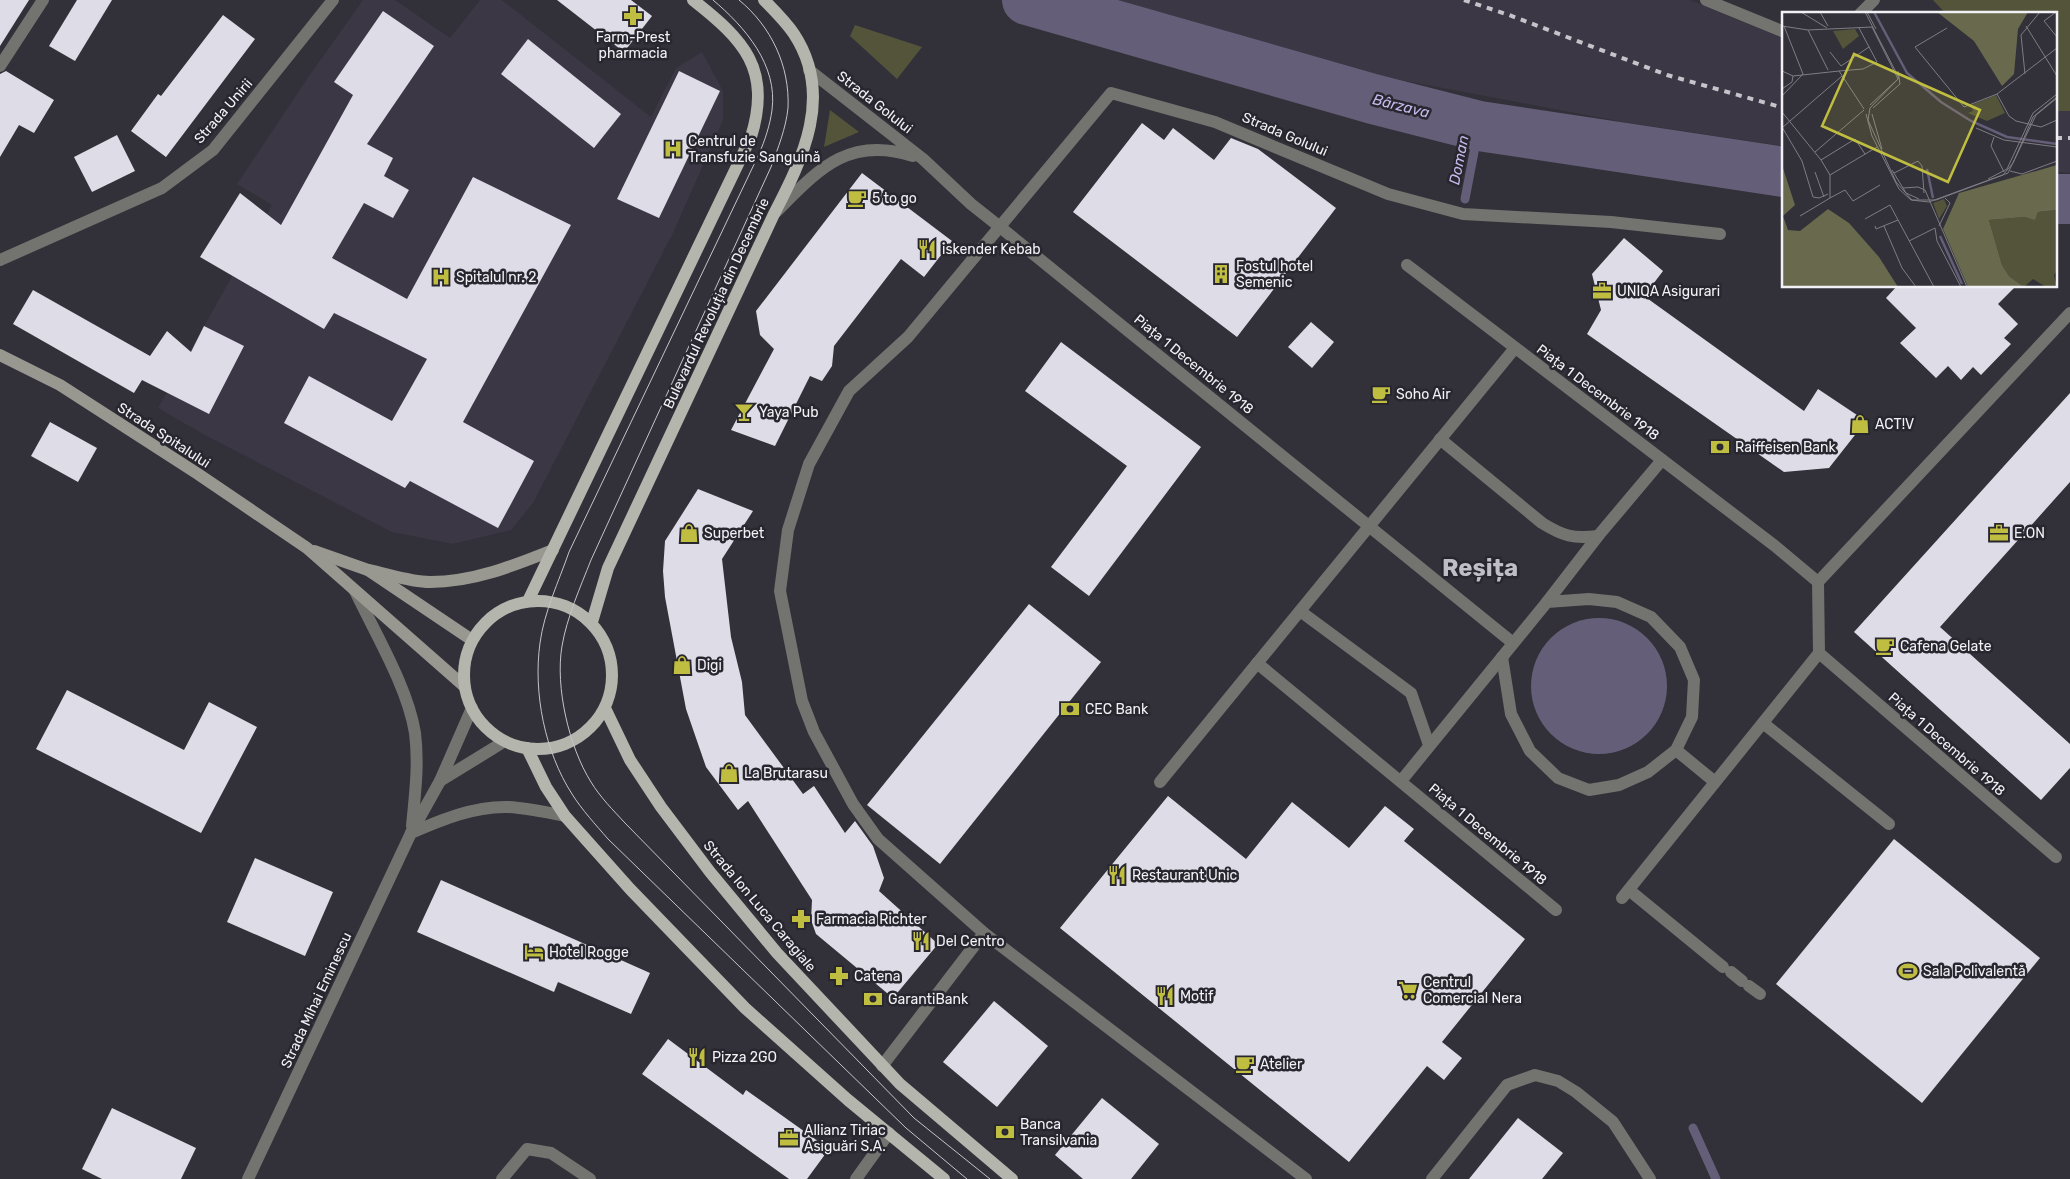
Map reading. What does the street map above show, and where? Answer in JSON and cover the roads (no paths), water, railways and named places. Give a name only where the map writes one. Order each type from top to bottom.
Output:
[{"type":"main road","points":[[528,601],[751,137],[757,117],[759,90],[753,68],[742,44],[730,30],[693,0]]},
{"type":"main road","name":"Bulevardul Revoluția din Decembrie","points":[[592,622],[608,568],[774,214],[796,172],[812,121],[814,102],[804,52],[794,34],[764,0]]},
{"type":"main road","name":"Strada Spitalului","points":[[0,355],[60,385],[198,474],[307,548],[464,686]]},
{"type":"main road","name":"Strada Spitalului","points":[[307,548],[368,570],[472,640]]},
{"type":"main road","points":[[368,570],[428,582],[471,578],[510,567],[553,550]]},
{"type":"main road","points":[[528,601],[552,601],[573,608],[592,622],[605,641],[612,663],[612,686],[605,708],[591,727],[572,741],[551,748],[527,748],[505,741],[486,727],[472,708],[464,686],[465,662],[472,640],[486,621],[506,608],[528,601]]},
{"type":"main road","name":"Strada Ion Luca Caragiale","points":[[605,708],[635,768],[661,807],[710,872],[777,953],[882,1066],[923,1106],[1012,1179]]},
{"type":"main road","points":[[527,748],[546,787],[565,816],[630,889],[745,1008],[848,1100],[944,1179]]},
{"type":"street","points":[[0,66],[43,0]]},
{"type":"street","name":"Strada Unirii","points":[[0,260],[162,188],[213,150],[333,0]]},
{"type":"street","points":[[1706,0],[1782,31]]},
{"type":"street","points":[[1862,12],[1874,0]]},
{"type":"street","name":"Strada Golului","points":[[809,70],[923,159],[971,204],[1000,227],[1111,93],[1215,122],[1388,194],[1463,214],[1611,222],[1720,234]]},
{"type":"street","name":"Strada Golului","points":[[774,214],[811,178],[831,162],[847,156],[876,148],[895,150],[923,159]]},
{"type":"street","points":[[1000,227],[908,337],[849,391],[809,464],[788,530],[780,591],[802,701],[814,732],[853,804],[878,839],[984,933],[1306,1179]]},
{"type":"street","name":"Piața 1 Decembrie 1918","points":[[1000,227],[1513,642]]},
{"type":"street","name":"Piața 1 Decembrie 1918","points":[[1407,265],[1775,546],[1818,582]]},
{"type":"street","points":[[1760,994],[1625,894],[1819,653],[1818,582],[2070,313]]},
{"type":"street","name":"Piața 1 Decembrie 1918","points":[[1160,782],[1515,348]]},
{"type":"street","points":[[1440,439],[1542,523],[1560,534],[1578,538],[1598,536]]},
{"type":"street","name":"Piața 1 Decembrie 1918","points":[[1400,781],[1547,602],[1598,536],[1662,460]]},
{"type":"street","name":"Strada Mihai Eminescu","points":[[355,591],[404,696],[414,731],[418,763],[411,833]]},
{"type":"street","points":[[1502,657],[1511,714],[1530,751],[1558,778],[1589,790],[1619,785],[1648,772],[1676,750],[1692,717],[1694,680],[1680,647],[1651,617],[1617,602],[1589,599],[1547,602]]},
{"type":"street","points":[[1300,611],[1411,692],[1430,745]]},
{"type":"street","name":"Piața 1 Decembrie 1918","points":[[1819,653],[2056,857]]},
{"type":"street","name":"Piața 1 Decembrie 1918","points":[[1257,663],[1556,910]]},
{"type":"street","name":"Strada Mihai Eminescu","points":[[248,1179],[411,833],[440,781],[472,708]]},
{"type":"street","points":[[1763,723],[1889,824]]},
{"type":"street","name":"Strada Mihai Eminescu","points":[[440,781],[505,741]]},
{"type":"street","points":[[1676,750],[1716,782]]},
{"type":"street","points":[[411,833],[459,814],[506,807],[533,809],[565,816]]},
{"type":"street","points":[[882,1066],[984,933]]},
{"type":"street","points":[[1432,1179],[1507,1085],[1535,1075],[1558,1081],[1576,1092],[1613,1122],[1650,1179]]},
{"type":"street","points":[[856,1179],[889,1133]]},
{"type":"street","points":[[502,1179],[527,1149],[551,1153],[590,1179]]},
{"type":"waterway","name":"Bârzava","points":[[1027,0],[1373,99],[1479,126],[1782,172]]},
{"type":"waterway","name":"Doman","points":[[1465,199],[1479,126]]},
{"type":"waterway","name":"Bârzava","points":[[2058,199],[2070,199]]},
{"type":"waterway","name":"Doman","points":[[1693,1128],[1716,1179]]},
{"type":"tram line","points":[[713,0],[737,22],[757,48],[770,78],[772,93],[770,121],[759,154],[569,552],[548,608],[540,643],[538,682],[543,722],[548,741],[563,778],[580,806],[608,839],[906,1128],[967,1179]]},
{"type":"tram line","points":[[739,0],[760,22],[769,35],[782,62],[788,92],[788,108],[785,123],[771,167],[591,560],[574,603],[562,646],[560,662],[562,698],[570,734],[583,768],[595,788],[611,808],[914,1118],[990,1179]]},
{"type":"railway","points":[[1464,0],[1509,15],[1667,75],[1782,107]]},
{"type":"railway","points":[[2058,138],[2070,138]]},
{"type":"place","name":"Farm-Prest pharmacia","points":[[633,16]]},
{"type":"place","name":"Centrul de Transfuzie Sanguină","points":[[673,149]]},
{"type":"place","name":"5 to go","points":[[857,198]]},
{"type":"place","name":"iskender Kebab","points":[[927,249]]},
{"type":"place","name":"Fostul hotel Semenic","points":[[1221,274]]},
{"type":"place","name":"Spitalul nr. 2","points":[[441,277]]},
{"type":"place","name":"UNIQA Asigurari","points":[[1602,291]]},
{"type":"place","name":"Soho Air","points":[[1381,394]]},
{"type":"place","name":"Yaya Pub","points":[[744,412]]},
{"type":"place","name":"ACT!V","points":[[1860,424]]},
{"type":"place","name":"Raiffeisen Bank","points":[[1720,447]]},
{"type":"place","name":"Superbet","points":[[689,533]]},
{"type":"place","name":"E.ON","points":[[1999,533]]},
{"type":"place","name":"Cafena Gelate","points":[[1885,646]]},
{"type":"place","name":"Digi","points":[[682,665]]},
{"type":"place","name":"CEC Bank","points":[[1070,709]]},
{"type":"place","name":"La Brutarasu","points":[[729,773]]},
{"type":"place","name":"Restaurant Unic","points":[[1117,875]]},
{"type":"place","name":"Farmacia Richter","points":[[801,919]]},
{"type":"place","name":"Del Centro","points":[[921,941]]},
{"type":"place","name":"Hotel Rogge","points":[[534,952]]},
{"type":"place","name":"Sala Polivalentă","points":[[1908,971]]},
{"type":"place","name":"Catena","points":[[839,976]]},
{"type":"place","name":"Centrul Comercial Nera","points":[[1408,990]]},
{"type":"place","name":"Motif","points":[[1165,996]]},
{"type":"place","name":"GarantiBank","points":[[873,999]]},
{"type":"place","name":"Pizza 2GO","points":[[697,1057]]},
{"type":"place","name":"Atelier","points":[[1245,1064]]},
{"type":"place","name":"Banca Transilvania","points":[[1005,1132]]},
{"type":"place","name":"Allianz Tiriac Asiguări S.A.","points":[[789,1138]]},
{"type":"district","name":"Reșița","points":[[1480,568]]}]
